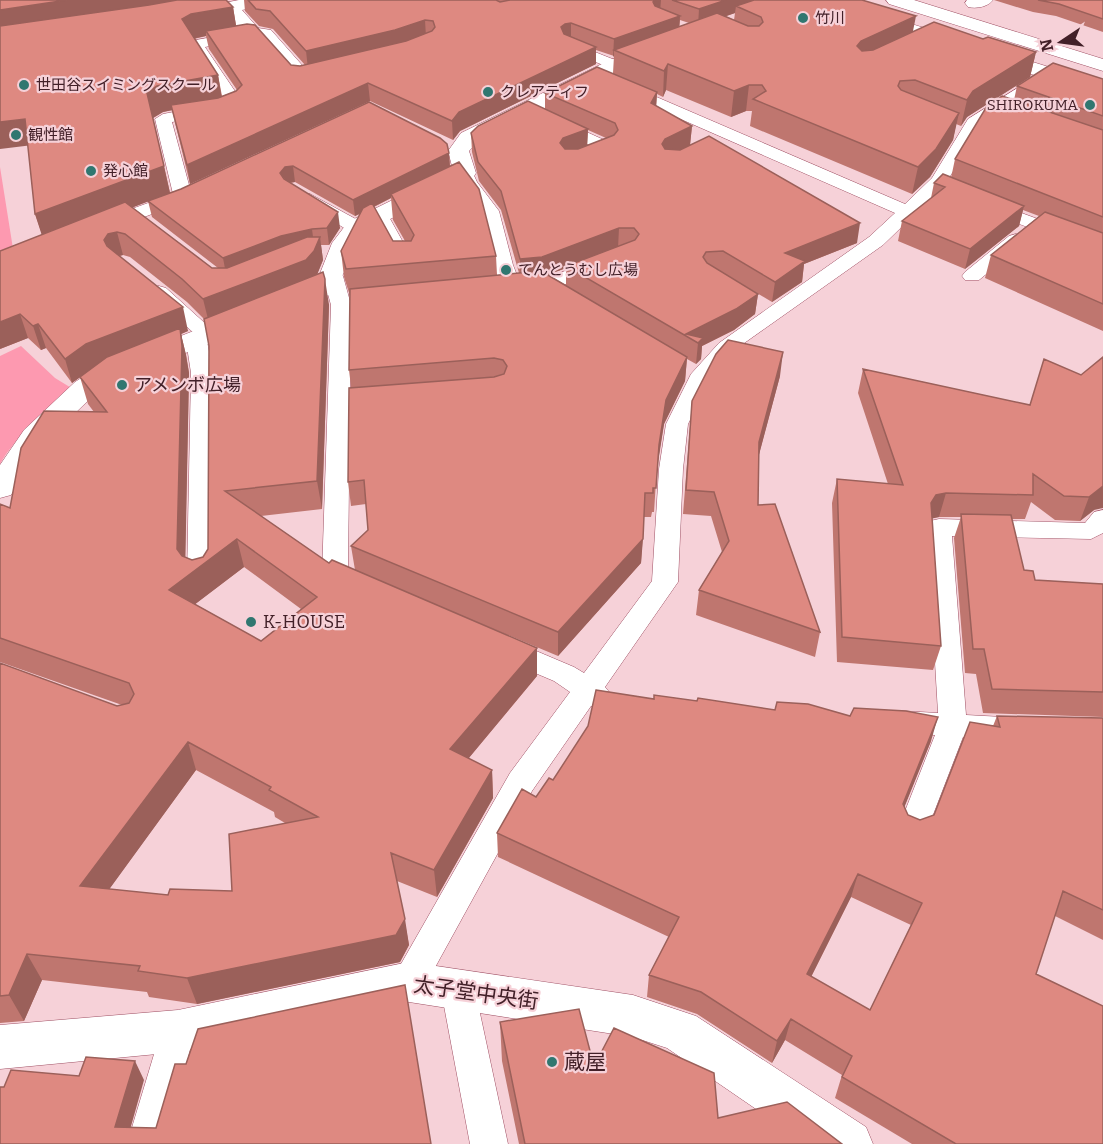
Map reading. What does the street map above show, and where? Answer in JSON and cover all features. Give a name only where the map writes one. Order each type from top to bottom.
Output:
[{"type":"main road","points":[[175,17],[267,0]]},
{"type":"main road","points":[[817,0],[1103,91]]},
{"type":"main road","points":[[840,0],[1103,81]]},
{"type":"main road","points":[[895,0],[1103,65]]},
{"type":"main road","points":[[934,0],[985,7],[1103,52]]},
{"type":"main road","points":[[229,8],[253,34],[264,34],[308,76]]},
{"type":"main road","points":[[0,488],[34,436],[85,388],[123,367],[264,314],[320,290],[330,260],[356,227],[379,215],[457,158],[463,143],[481,131],[593,75],[669,43]]},
{"type":"main road","points":[[264,314],[352,303]]},
{"type":"main road","name":"太子堂中央街","points":[[0,1047],[178,1031],[409,982],[633,1016],[681,1031],[849,1144]]},
{"type":"lane","points":[[182,196],[163,119],[231,106],[235,103],[196,44],[253,34]]},
{"type":"lane","points":[[909,49],[934,37]]},
{"type":"lane","points":[[570,46],[615,65]]},
{"type":"lane","points":[[954,192],[959,134],[974,122],[1005,112],[1048,74]]},
{"type":"lane","points":[[593,75],[908,212]]},
{"type":"lane","points":[[525,109],[607,148],[571,162]]},
{"type":"lane","points":[[457,158],[468,183],[490,211],[502,265],[512,288]]},
{"type":"lane","points":[[95,229],[203,186]]},
{"type":"lane","points":[[294,189],[356,227]]},
{"type":"lane","points":[[409,982],[521,782],[665,582],[671,469],[677,424],[689,372],[726,347],[763,307],[876,241],[908,212],[954,192],[1103,250]]},
{"type":"lane","points":[[134,215],[152,229]]},
{"type":"lane","points":[[379,215],[404,262]]},
{"type":"lane","points":[[972,276],[1035,224]]},
{"type":"lane","points":[[489,290],[546,285],[616,257]]},
{"type":"lane","points":[[330,260],[336,292],[352,303],[350,402],[335,574],[378,594]]},
{"type":"lane","points":[[141,278],[179,308],[202,338],[200,577]]},
{"type":"lane","points":[[546,285],[577,304]]},
{"type":"lane","points":[[913,828],[953,726],[939,527],[1091,531],[1103,518]]},
{"type":"lane","points":[[487,641],[564,674],[586,691],[603,700],[626,702]]},
{"type":"lane","points":[[871,720],[953,726],[1034,728]]},
{"type":"lane","points":[[458,990],[489,1144]]},
{"type":"lane","points":[[146,1144],[178,1031]]},
{"type":"shaded area","points":[[0,167],[14,255],[0,260]]},
{"type":"shaded area","points":[[21,346],[55,378],[73,389],[24,433],[0,464],[0,356]]},
{"type":"building","points":[[0,0],[67,0],[0,10]]},
{"type":"building","points":[[177,0],[226,0],[233,7],[191,14],[182,19],[218,75],[157,86],[147,93],[164,166],[35,214],[25,119],[0,122],[0,26]]},
{"type":"building","points":[[248,0],[496,0],[500,2],[510,0],[655,0],[653,2],[655,6],[680,16],[614,39],[571,23],[565,24],[561,27],[564,34],[596,47],[459,112],[452,121],[368,83],[187,165],[171,105],[218,98],[236,91],[242,85],[206,31],[247,24],[255,25],[291,65],[300,66],[406,41],[432,31],[435,27],[433,21],[425,20],[395,30],[306,51],[270,11],[256,9]]},
{"type":"building","points":[[672,0],[726,0],[699,9]]},
{"type":"building","points":[[754,0],[862,0],[916,16],[861,41],[857,46],[862,51],[873,50],[934,22],[983,39],[988,37],[1036,52],[973,91],[967,100],[915,80],[900,81],[898,86],[901,90],[959,113],[936,149],[918,167],[753,99],[766,91],[762,85],[749,85],[734,91],[668,64],[664,71],[614,50],[717,13],[748,26],[759,26],[763,22],[761,17],[736,6]]},
{"type":"building","points":[[1038,0],[1103,0],[1103,19],[1059,4]]},
{"type":"building","points":[[1053,63],[1103,79],[1103,116],[1017,86]]},
{"type":"building","points":[[597,67],[657,92],[651,103],[692,126],[665,139],[662,144],[665,149],[680,150],[709,136],[860,223],[785,253],[805,261],[775,282],[723,251],[706,252],[703,257],[707,263],[758,294],[736,309],[686,334],[703,338],[698,343],[566,266],[635,240],[639,234],[634,228],[619,228],[542,257],[520,259],[501,191],[478,162],[471,133],[478,126],[528,101],[588,129],[563,138],[560,143],[565,149],[578,149],[614,135],[618,130],[615,123],[545,93]]},
{"type":"building","points":[[1002,96],[1103,130],[1103,217],[955,159],[987,106]]},
{"type":"building","points":[[369,102],[440,138],[447,144],[449,153],[353,200],[293,166],[285,167],[280,173],[284,179],[338,212],[327,228],[281,236],[223,258],[148,201],[181,189]]},
{"type":"building","points":[[459,162],[479,189],[496,256],[346,269],[341,251],[363,208],[372,203],[393,241],[411,241],[414,235],[391,194]]},
{"type":"building","points":[[943,174],[1024,206],[970,249],[902,221],[945,187],[934,183]]},
{"type":"building","points":[[125,202],[212,268],[227,268],[307,237],[320,237],[314,251],[306,260],[203,299],[182,279],[125,234],[117,232],[108,234],[104,240],[107,246],[183,307],[86,344],[65,359],[38,324],[33,326],[20,314],[0,322],[0,251]]},
{"type":"building","points":[[1045,212],[1103,233],[1103,304],[991,255]]},
{"type":"building","points":[[541,271],[687,357],[666,400],[659,445],[656,488],[653,488],[653,493],[645,493],[643,539],[558,632],[351,546],[368,530],[364,480],[348,482],[349,388],[494,377],[504,374],[507,366],[503,360],[494,358],[349,370],[350,289]]},
{"type":"building","points":[[323,272],[325,279],[317,481],[225,491],[329,563],[332,560],[537,648],[450,749],[492,770],[434,870],[391,853],[405,919],[396,935],[187,978],[138,971],[140,966],[27,954],[9,995],[0,996],[0,663],[117,706],[129,703],[134,694],[129,683],[0,638],[0,504],[10,508],[21,448],[44,411],[107,412],[80,377],[107,357],[180,328],[182,346],[177,549],[182,556],[192,560],[203,557],[208,549],[209,346],[204,319]],"holes":[[[237,539],[317,597],[261,641],[169,590]],[[188,742],[271,787],[269,790],[318,817],[229,834],[232,891],[170,889],[168,895],[80,886]]]},
{"type":"building","points":[[728,340],[783,352],[759,442],[758,505],[775,504],[820,632],[699,590],[729,541],[714,492],[686,490],[692,401],[716,354]]},
{"type":"building","points":[[1103,357],[1103,486],[1089,497],[1064,496],[1033,474],[1033,495],[946,493],[936,495],[931,503],[941,646],[842,637],[837,479],[903,485],[863,369],[1030,405],[1044,359],[1081,375]]},
{"type":"building","points":[[961,514],[1011,515],[1024,570],[1033,571],[1035,580],[1103,584],[1103,692],[992,689],[984,649],[973,649]]},
{"type":"building","points":[[596,690],[654,699],[654,695],[697,701],[698,698],[775,710],[777,702],[808,704],[850,716],[854,708],[906,711],[938,717],[903,804],[908,815],[920,820],[934,815],[970,722],[1000,727],[997,716],[1103,718],[1103,910],[1063,891],[1036,974],[1103,1006],[1103,1144],[956,1144],[842,1077],[852,1056],[791,1019],[777,1041],[701,992],[649,975],[679,917],[497,833],[522,789],[536,797],[549,778],[553,780],[588,726]],"holes":[[[858,874],[922,903],[870,1010],[807,974]]]},
{"type":"building","points":[[405,985],[431,1144],[0,1144],[0,1087],[4,1087],[11,1070],[79,1076],[86,1057],[135,1061],[115,1127],[156,1128],[175,1064],[186,1064],[198,1029]]},
{"type":"building","points":[[579,1009],[594,1066],[614,1028],[714,1073],[718,1118],[787,1102],[842,1144],[525,1144],[500,1022]]},
{"type":"place","name":"竹川","points":[[803,18]]},
{"type":"place","name":"世田谷スイミングスクール","points":[[24,85]]},
{"type":"place","name":"クレアティフ","points":[[488,92]]},
{"type":"place","name":"SHIROKUMA","points":[[1090,105]]},
{"type":"place","name":"観性館","points":[[16,135]]},
{"type":"place","name":"発心館","points":[[91,171]]},
{"type":"place","name":"てんとうむし広場","points":[[506,270]]},
{"type":"place","name":"アメンボ広場","points":[[122,385]]},
{"type":"place","name":"K-HOUSE","points":[[251,622]]},
{"type":"place","name":"蔵屋","points":[[552,1062]]}]
